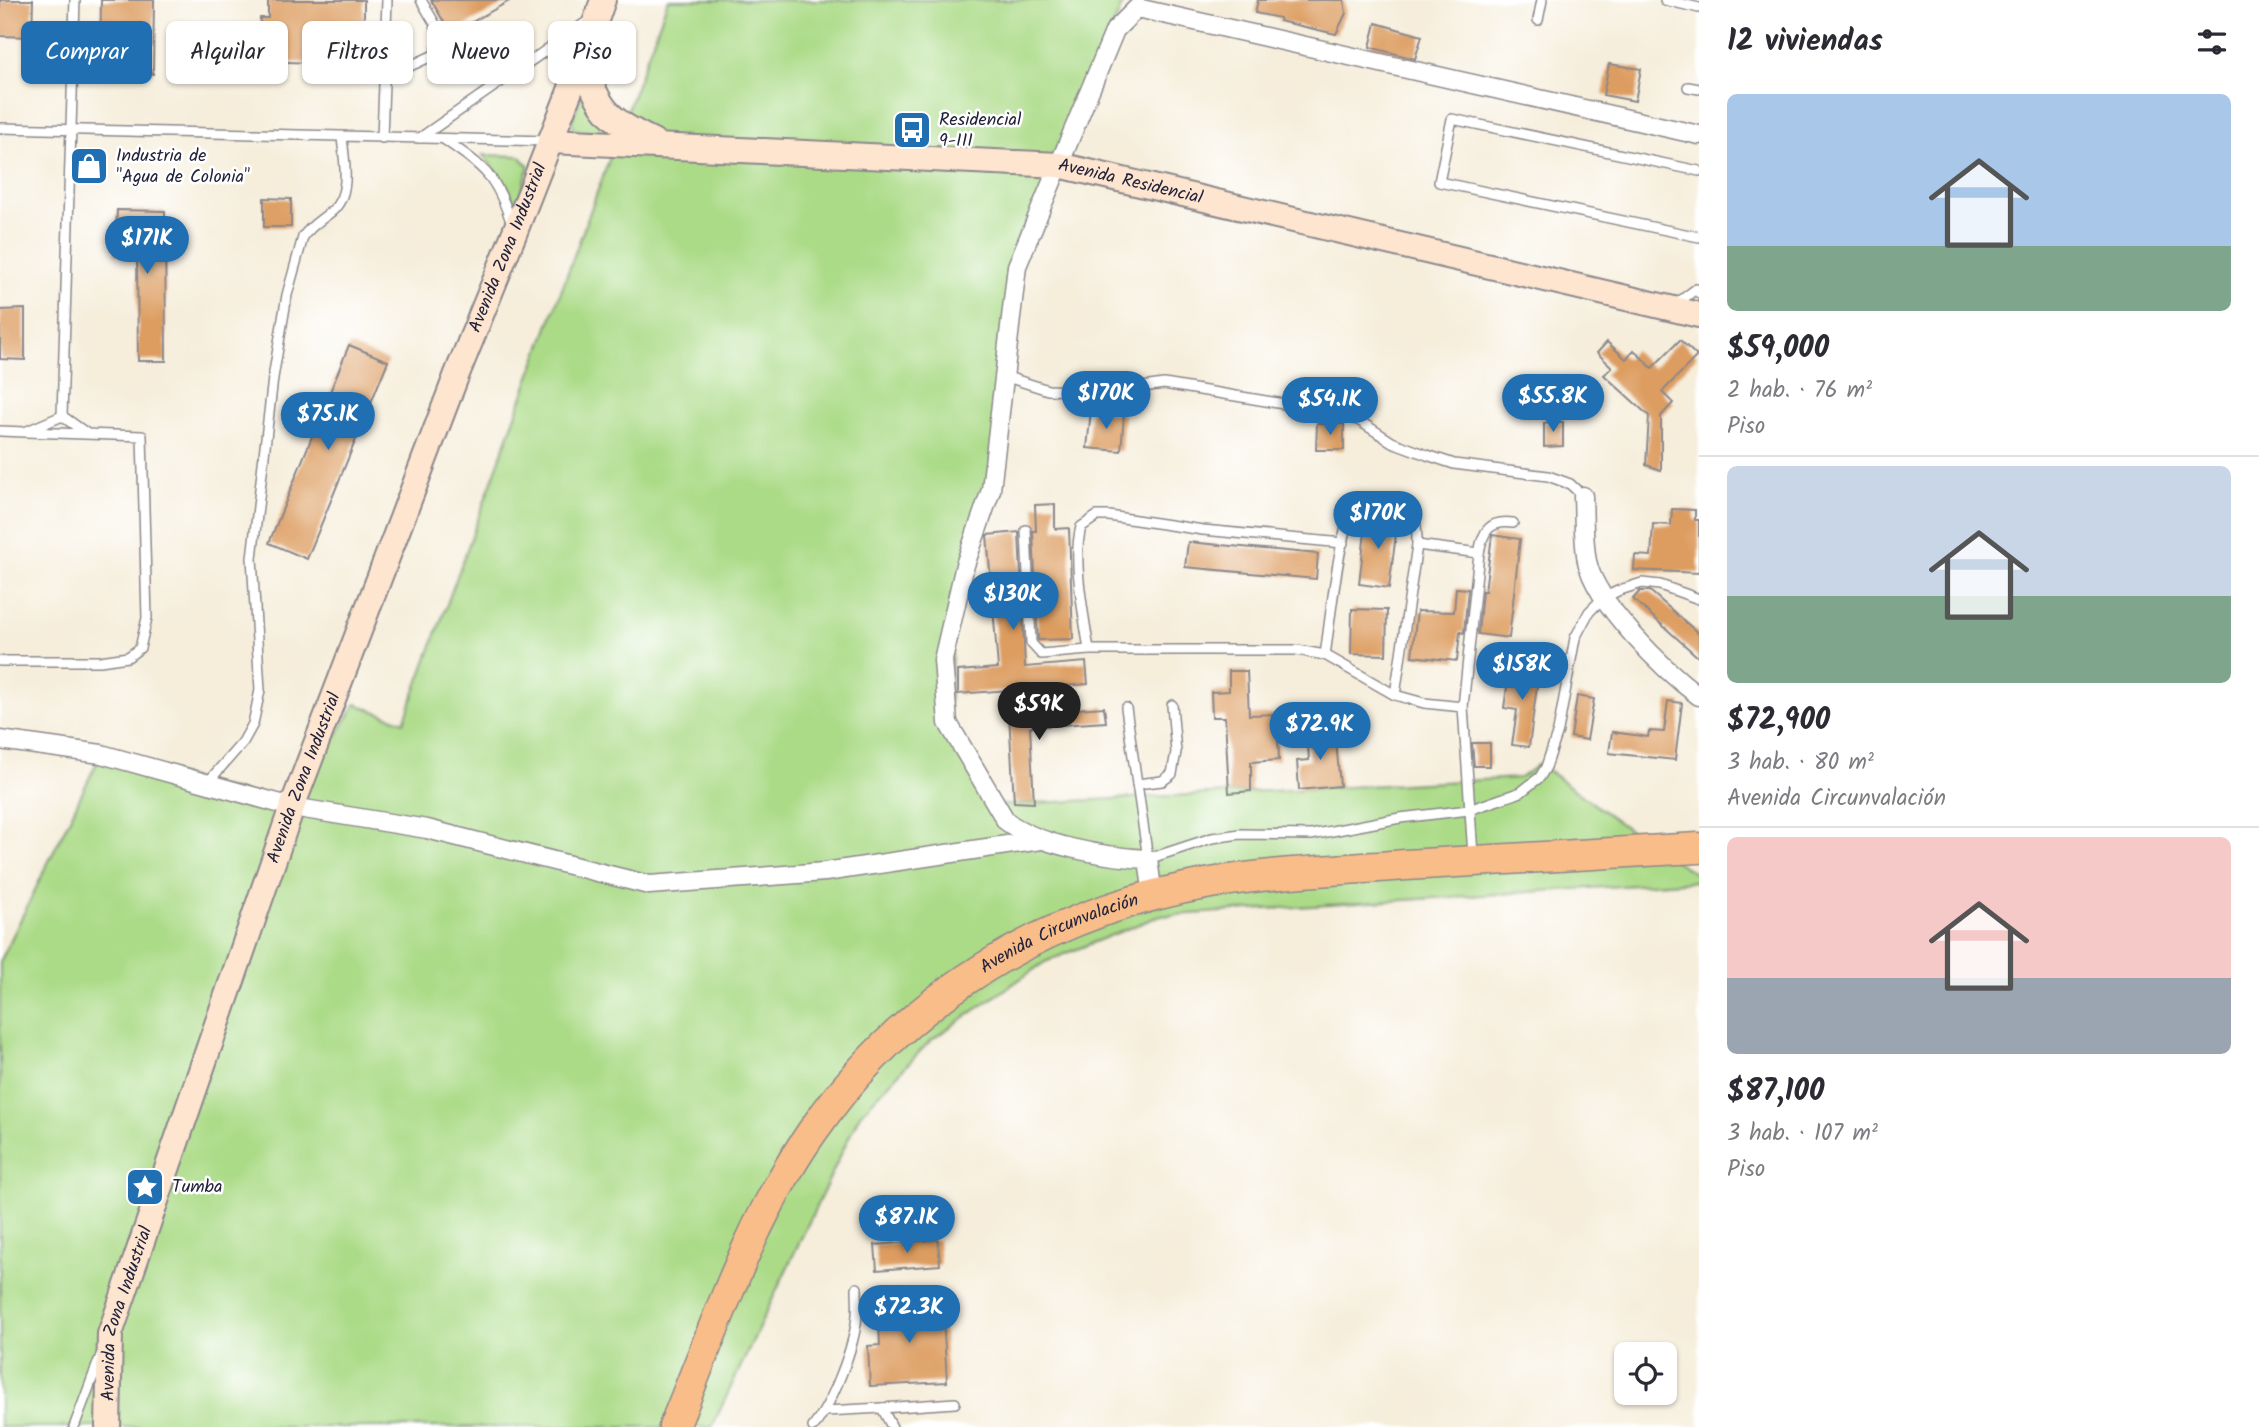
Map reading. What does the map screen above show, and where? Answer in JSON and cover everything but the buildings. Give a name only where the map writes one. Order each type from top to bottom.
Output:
[{"type":"highway","name":"Avenida Circunvalación","points":[[674,1427],[748,1246],[776,1191],[816,1126],[873,1057],[944,995],[1003,956],[1082,917],[1153,896],[1211,883],[1265,876],[1474,861],[1699,848]]},
{"type":"main road","name":"Avenida Zona Industrial","points":[[108,1427],[110,1334],[292,807],[457,374],[573,84]]},
{"type":"main road","points":[[592,84],[603,108],[621,126],[663,146]]},
{"type":"main road","name":"Avenida Residencial","points":[[550,141],[1059,165],[1699,315]]},
{"type":"street","points":[[1153,896],[1148,859],[1122,858],[1043,840],[1021,832],[1006,821],[948,723],[943,660],[965,565],[991,490],[1017,266],[1115,30],[1137,8],[1699,135]]},
{"type":"street","points":[[1583,496],[1587,563],[1603,598],[1657,660],[1699,696]]},
{"type":"street","points":[[0,740],[101,754],[292,807],[427,829],[649,885],[825,872],[1043,840]]},
{"type":"street","points":[[979,849],[998,836],[1006,821]]},
{"type":"lane","points":[[62,416],[75,0]]},
{"type":"lane","points":[[386,21],[387,0]]},
{"type":"lane","points":[[413,65],[434,55],[440,41],[435,24],[421,0]]},
{"type":"lane","points":[[1538,20],[1542,0]]},
{"type":"lane","points":[[1665,0],[1699,8]]},
{"type":"lane","points":[[420,138],[600,7]]},
{"type":"lane","points":[[382,138],[384,84]]},
{"type":"lane","points":[[1688,87],[1699,89]]},
{"type":"lane","points":[[1699,171],[1452,119],[1439,182],[1699,237]]},
{"type":"lane","points":[[0,128],[550,141]]},
{"type":"lane","points":[[208,782],[243,742],[253,724],[260,691],[252,558],[273,379],[288,295],[303,237],[307,229],[334,209],[341,200],[345,173],[342,137]]},
{"type":"lane","points":[[443,139],[479,164],[500,189],[514,234]]},
{"type":"lane","points":[[1669,309],[1698,287]]},
{"type":"lane","points":[[1004,376],[1048,390],[1107,392],[1164,384],[1332,412],[1358,420],[1392,442],[1427,456],[1454,464],[1548,476],[1570,484],[1583,496]]},
{"type":"lane","points":[[25,432],[62,416]]},
{"type":"lane","points":[[62,416],[87,434]]},
{"type":"lane","points":[[0,431],[142,436],[148,618],[140,648],[128,657],[100,661],[0,661]]},
{"type":"lane","points":[[1325,655],[1343,543],[1351,516],[1359,510],[1375,506],[1404,509],[1413,515],[1416,523],[1417,545],[1395,695]]},
{"type":"lane","points":[[1089,650],[1080,588],[1078,538],[1081,527],[1097,516],[1203,530],[1343,543]]},
{"type":"lane","points":[[1474,861],[1463,707],[1479,553],[1486,528],[1493,523],[1513,523]]},
{"type":"lane","points":[[1026,530],[1031,643],[1041,654],[1089,650],[1297,650],[1325,655],[1395,695],[1424,703],[1463,707]]},
{"type":"lane","points":[[1417,545],[1479,553]]},
{"type":"lane","points":[[1126,708],[1148,859],[1212,838],[1240,834],[1311,835],[1400,818],[1469,810],[1521,792],[1540,777],[1558,731],[1575,638],[1589,612],[1603,598],[1635,584],[1649,583],[1699,599]]},
{"type":"lane","points":[[1137,784],[1162,781],[1172,774],[1176,752],[1172,705]]},
{"type":"lane","points":[[813,1427],[826,1412],[849,1350],[858,1317],[857,1288]]},
{"type":"lane","points":[[74,1427],[110,1334]]},
{"type":"lane","points":[[826,1412],[955,1403]]},
{"type":"lane","points":[[882,1408],[892,1427]]},
{"type":"green space","points":[[668,0],[1124,0],[1017,266],[991,490],[954,615],[948,723],[997,805],[1520,778],[1539,764],[1639,837],[1699,876],[1699,881],[1159,916],[1045,962],[930,1041],[860,1114],[712,1427],[0,1427],[0,962],[101,754],[292,806],[356,704],[404,722],[618,135],[574,130],[572,121],[584,87],[619,133]]},
{"type":"green space","points":[[483,155],[520,156],[529,166],[517,208],[508,187]]},
{"type":"place","name":"Residencial 9-III","points":[[912,130]]},
{"type":"place","name":"Industria de \"Agua de Colonia\"","points":[[89,166]]},
{"type":"place","name":"Tumba","points":[[145,1187]]}]
